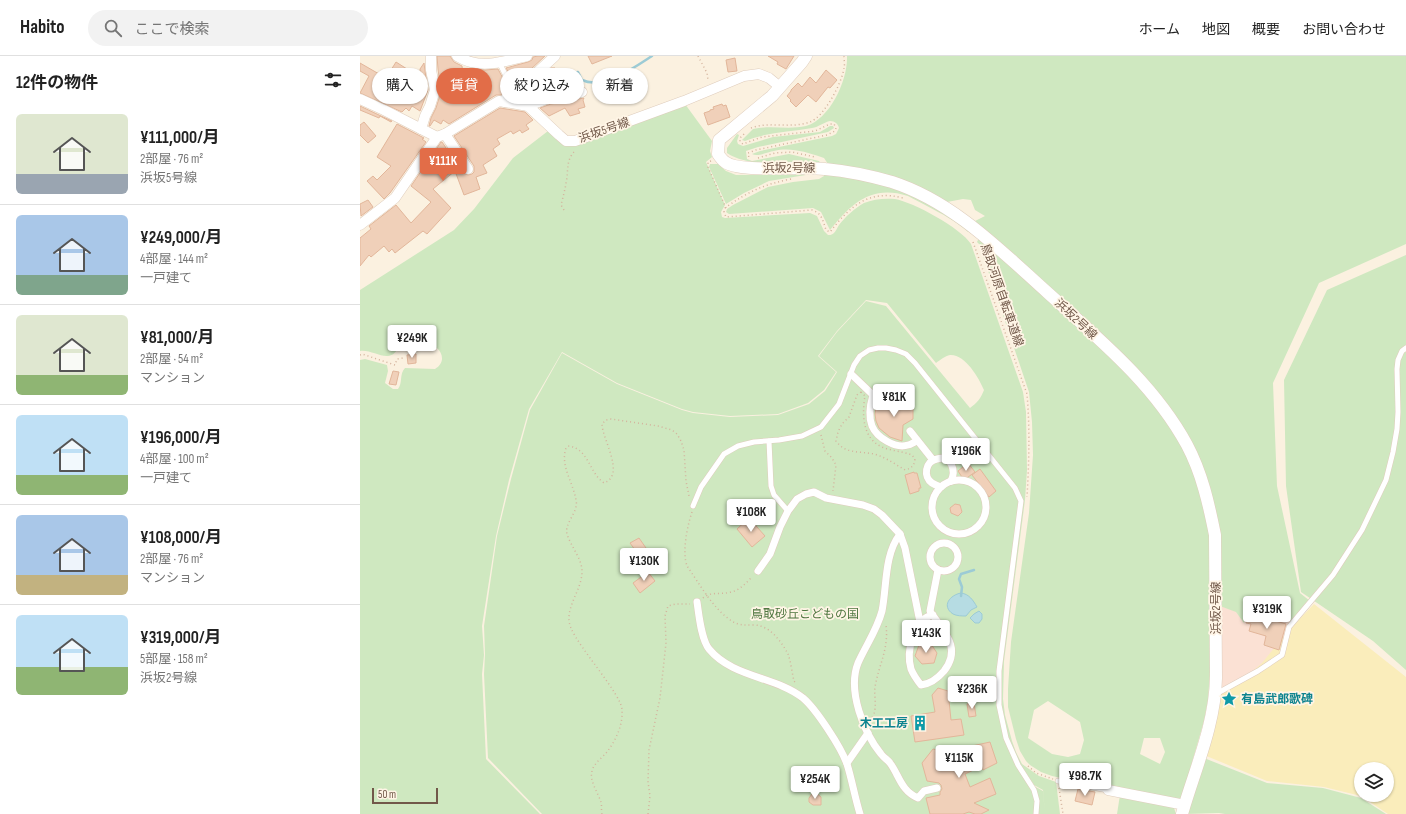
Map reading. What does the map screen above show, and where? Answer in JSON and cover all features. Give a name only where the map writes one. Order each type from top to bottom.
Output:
[{"type":"street","points":[[421,129],[435,90],[431,70],[433,56]]},
{"type":"street","points":[[456,56],[470,62],[478,63],[527,56]]},
{"type":"street","points":[[542,68],[555,56]]},
{"type":"street","points":[[719,156],[720,140],[772,96],[806,56]]},
{"type":"street","name":"浜坂5号線","points":[[528,106],[558,136],[566,141],[575,141],[744,76],[759,74],[769,78],[780,87]]},
{"type":"street","points":[[360,99],[421,129],[441,136],[468,169]]},
{"type":"street","points":[[360,225],[396,198],[441,136],[500,101]]},
{"type":"street","points":[[516,104],[528,106],[533,104]]},
{"type":"street","name":"浜坂2号線","points":[[719,156],[725,163],[748,168],[824,168],[892,182],[918,193],[951,211],[976,229],[1076,318],[1114,354],[1153,395],[1187,445],[1199,472],[1211,514],[1215,535],[1215,695],[1207,736],[1183,810]]},
{"type":"street","points":[[851,374],[873,395],[870,403],[870,415],[872,427],[878,435],[900,446],[909,445],[916,441]]},
{"type":"street","points":[[910,431],[916,441],[933,460]]},
{"type":"street","points":[[941,487],[932,484],[927,476],[927,467],[933,460],[940,458],[948,460],[954,470],[951,482]]},
{"type":"street","points":[[963,481],[974,485],[982,494],[986,505],[985,511],[981,522],[973,530],[962,534],[950,533],[938,525],[932,513],[933,499],[941,487],[951,482],[963,481]]},
{"type":"street","points":[[758,571],[770,554],[780,527],[788,511],[797,499],[810,492],[814,492],[832,500],[862,505],[874,509],[882,515],[900,534],[905,548],[920,622]]},
{"type":"street","points":[[947,543],[950,533]]},
{"type":"street","points":[[900,534],[893,545],[877,626],[858,664],[854,687],[858,707],[868,734],[882,755],[890,763],[901,784],[918,798],[924,791],[936,788]]},
{"type":"street","points":[[947,543],[957,552],[957,562],[947,571],[938,570],[934,568],[930,560],[931,551],[937,544],[947,543]]},
{"type":"street","points":[[933,615],[928,616],[920,622],[915,630],[910,650],[911,668],[917,681],[921,685],[938,678],[948,666],[953,651],[948,635],[933,615],[930,611],[938,570]]},
{"type":"street","points":[[696,602],[703,633],[709,648],[722,660],[736,670],[792,691],[804,699],[834,739],[847,763],[860,814]]},
{"type":"street","points":[[847,763],[868,734]]},
{"type":"street","points":[[1108,790],[1183,810]]},
{"type":"lane","points":[[693,506],[701,487],[724,454],[738,446],[754,442],[802,436],[820,427],[839,404],[860,356],[869,350],[878,348],[896,350],[906,354],[915,363],[1015,488],[1021,501],[1000,663],[999,705],[1006,738],[1018,765],[1034,790],[1037,801],[1036,814]]},
{"type":"lane","points":[[1215,695],[1258,671],[1282,655],[1289,627],[1333,575],[1362,530],[1386,480],[1393,452],[1398,412],[1398,360],[1402,351],[1406,348]]},
{"type":"lane","points":[[769,441],[771,486],[774,495],[788,511]]},
{"type":"lane","points":[[1058,781],[1108,790]]},
{"type":"path","points":[[698,56],[708,78],[708,82],[703,90],[703,93]]},
{"type":"path","points":[[748,130],[752,127],[760,125],[790,125],[809,122],[815,119],[837,92],[845,68],[844,56]]},
{"type":"path","points":[[745,132],[740,138],[740,142],[743,144],[762,137],[816,131],[830,124],[834,124],[836,128],[835,131],[827,135],[748,153],[749,158],[754,159],[775,153],[792,152],[822,160],[824,168]]},
{"type":"path","points":[[564,210],[561,205],[567,181],[567,170],[572,154],[577,149]]},
{"type":"path","points":[[719,156],[708,162],[708,164],[726,208],[724,212],[726,216],[812,210],[818,212],[823,219],[826,230],[830,232],[848,210],[863,200],[879,196],[896,196],[903,198]]},
{"type":"path","points":[[726,208],[761,187],[772,183],[794,179]]},
{"type":"path","name":"鳥取河原自転車道線","points":[[973,242],[1027,394],[1029,417],[1029,460],[1027,498]]},
{"type":"path","points":[[360,355],[362,354],[395,366],[397,359],[403,358]]},
{"type":"path","points":[[602,814],[601,803],[591,776],[592,769],[615,741],[620,725],[622,710],[621,705],[614,693],[581,646],[570,627],[570,608],[583,573],[566,530],[577,501],[566,473],[565,453],[566,448],[570,446],[579,449],[583,453],[598,479],[604,483],[608,481],[613,472],[613,464],[602,431],[602,424],[606,420],[611,419],[658,426],[672,430],[680,438],[684,450],[686,481],[690,500],[693,506],[688,527],[685,561],[687,566],[727,618],[735,624],[742,626],[764,627],[774,634],[788,655],[794,681],[799,687]]},
{"type":"path","points":[[820,427],[825,451],[836,465],[832,500]]},
{"type":"path","points":[[648,814],[650,796],[648,782],[649,750],[660,698],[666,644],[665,616],[668,606],[676,604],[692,604],[708,595],[738,590],[758,571]]},
{"type":"path","points":[[868,734],[875,708],[875,688],[887,645],[888,635],[886,622],[880,615]]},
{"type":"path","points":[[1025,764],[1036,773],[1058,781],[1063,814]]},
{"type":"shaded area","points":[[1222,603],[1295,621],[1287,656],[1219,698]]},
{"type":"green space","points":[[847,56],[1406,56],[1406,244],[1319,283],[1273,383],[1277,486],[1300,593],[1310,601],[1291,621],[1247,611],[1244,623],[1236,612],[1220,606],[1209,489],[1134,367],[975,221],[985,216],[975,210],[971,200],[963,199],[947,202],[927,191],[828,164],[824,158],[804,152],[780,150],[760,155],[752,154],[836,134],[839,127],[835,122],[830,121],[815,127],[770,134],[745,141],[742,140],[753,129],[766,127],[793,128],[806,126],[815,122],[830,107],[841,87],[847,66]]},
{"type":"green space","name":"鳥取砂丘こどもの国","points":[[685,104],[712,141],[710,151],[712,157],[706,162],[725,205],[721,212],[722,217],[810,213],[817,216],[824,231],[828,235],[832,235],[847,216],[864,203],[879,199],[895,199],[913,205],[936,217],[957,231],[971,244],[1023,392],[1026,412],[1027,470],[1025,500],[1004,661],[1003,699],[1005,715],[1012,741],[1022,764],[1039,776],[1056,782],[1060,814],[1045,814],[542,814],[488,758],[484,674],[485,654],[484,626],[497,536],[530,410],[562,353],[617,384],[682,410],[693,413],[730,417],[778,415],[809,404],[825,391],[837,372],[819,356],[837,332],[866,301],[886,306],[970,408],[977,402],[984,390],[979,379],[966,362],[961,358],[950,355],[944,357],[936,363],[887,303],[866,300],[837,331],[818,356],[836,372],[824,390],[808,403],[778,414],[730,416],[693,412],[682,409],[617,383],[562,352],[529,409],[509,480],[496,536],[482,626],[484,655],[482,674],[486,759],[540,814],[360,814],[360,360],[365,359],[387,365],[388,371],[385,383],[393,389],[398,389],[403,370],[405,368],[435,369],[439,366],[442,358],[439,350],[426,344],[415,345],[397,350],[389,356],[360,351],[360,290],[454,230],[474,209],[513,158],[548,131],[561,143]],"holes":[[[1021,765],[1034,785],[1043,790],[1045,814],[1043,791],[1034,786]]]},
{"type":"green space","points":[[830,126],[833,126],[834,128],[828,132],[746,151],[747,159],[752,161],[789,154],[819,161],[821,164],[759,163],[736,158],[727,153],[727,148],[737,134],[739,135],[737,141],[738,144],[743,146],[773,137],[820,132]]},
{"type":"green space","points":[[710,164],[718,164],[726,171],[736,175],[812,174],[769,181],[744,193],[726,204],[709,167]]},
{"type":"green space","points":[[825,173],[877,182],[915,196],[970,230],[968,232],[949,218],[908,196],[895,193],[883,193],[863,199],[846,212],[830,230],[821,212],[813,208],[729,214],[726,212],[727,209],[733,205],[768,187],[819,179],[824,176]]},
{"type":"green space","points":[[979,238],[981,238],[1124,370],[1152,401],[1177,438],[1200,490],[1210,538],[1211,658],[1208,700],[1204,721],[1182,797],[1178,800],[1107,788],[1052,776],[1041,772],[1030,765],[1020,751],[1008,707],[1008,689],[1011,642],[1029,513],[1033,455],[1032,422],[1029,392],[979,244],[977,242]],"holes":[[[1048,701],[1080,722],[1084,740],[1080,754],[1068,757],[1052,754],[1028,738],[1034,710]],[[1144,738],[1160,738],[1165,752],[1160,764],[1140,754]]]},
{"type":"green space","points":[[1406,255],[1406,670],[1373,641],[1301,592],[1286,486],[1284,380],[1327,290]]},
{"type":"green space","points":[[1204,758],[1267,783],[1323,788],[1354,796],[1354,802],[1367,802],[1386,814],[1219,813],[1186,814]]},
{"type":"green space","points":[[1120,795],[1174,808],[1176,814],[1117,814]]},
{"type":"sand","points":[[1314,604],[1406,677],[1406,814],[1388,814],[1370,802],[1394,802],[1394,762],[1354,762],[1354,794],[1324,787],[1267,781],[1204,755],[1218,697],[1236,685],[1262,663],[1290,629]]},
{"type":"water","points":[[961,593],[970,598],[977,607],[971,610],[966,616],[958,616],[953,614],[949,611],[947,604],[950,598]]},
{"type":"water","points":[[979,611],[982,614],[982,619],[979,623],[975,623],[970,618]]},
{"type":"building","points":[[437,56],[450,56],[454,62],[462,66],[462,68],[438,68]]},
{"type":"building","points":[[545,56],[532,68],[506,68],[528,62],[532,60],[533,57]]},
{"type":"building","points":[[588,56],[612,56],[592,64]]},
{"type":"building","points":[[768,56],[794,56],[786,69],[777,64],[778,62]]},
{"type":"building","points":[[735,58],[737,71],[728,72],[726,60]]},
{"type":"building","points":[[396,62],[405,68],[392,68]]},
{"type":"building","points":[[360,63],[372,70],[372,98],[360,93],[369,76],[360,71]]},
{"type":"building","points":[[424,63],[425,68],[421,68]]},
{"type":"building","points":[[492,69],[498,69],[500,73],[500,95],[492,97]]},
{"type":"building","points":[[826,70],[837,80],[830,88],[828,87],[816,102],[808,95],[796,107],[787,96],[791,90],[798,83],[802,87],[810,77],[816,83]]},
{"type":"building","points":[[384,104],[423,104],[420,111],[412,106],[409,111],[406,108],[402,112]]},
{"type":"building","points":[[437,104],[481,104],[449,124],[443,120],[441,124],[434,120],[429,126]]},
{"type":"building","points":[[551,104],[584,104],[585,107],[578,109],[580,113],[570,116],[565,108],[549,116],[540,108]]},
{"type":"building","points":[[722,104],[723,106],[726,105],[730,117],[708,125],[704,113],[714,109],[713,107]]},
{"type":"building","points":[[360,106],[392,121],[391,122],[380,116],[379,118],[360,110]]},
{"type":"building","points":[[500,108],[525,112],[533,120],[526,125],[529,129],[522,133],[520,130],[513,134],[511,131],[497,139],[500,144],[493,149],[497,156],[483,165],[487,173],[476,177],[480,189],[464,195],[455,171],[433,189],[451,208],[427,234],[423,231],[395,253],[392,249],[389,252],[384,246],[371,257],[369,255],[360,266],[360,238],[371,229],[369,226],[396,205],[411,223],[431,202],[411,186],[441,142],[463,173],[468,175],[474,172],[474,166],[454,136]]},
{"type":"building","points":[[364,122],[376,136],[368,143],[360,135],[360,125]]},
{"type":"building","points":[[397,124],[424,138],[422,139],[426,142],[390,193],[384,199],[367,181],[373,176],[377,180],[391,166],[377,157]]},
{"type":"building","points":[[368,200],[373,207],[361,216],[360,204]]},
{"type":"building","points":[[416,354],[416,363],[408,364],[407,355]]},
{"type":"building","points":[[393,371],[399,372],[396,385],[389,384]]},
{"type":"building","points":[[877,399],[890,406],[901,399],[913,406],[913,419],[903,425],[902,441],[890,437],[879,428],[875,414]]},
{"type":"building","points":[[968,463],[975,472],[964,480],[958,471]]},
{"type":"building","points":[[980,469],[996,491],[989,497],[972,475]]},
{"type":"building","points":[[914,472],[917,473],[921,488],[919,488],[919,491],[910,494],[905,475]]},
{"type":"building","points":[[955,504],[960,505],[962,512],[958,516],[951,513],[950,508]]},
{"type":"building","points":[[749,518],[765,536],[752,547],[737,529]]},
{"type":"building","points":[[639,538],[646,548],[638,554],[630,543]]},
{"type":"building","points":[[648,572],[655,581],[640,593],[633,583]]},
{"type":"building","points":[[1248,613],[1286,624],[1279,650],[1264,645],[1266,636],[1249,631],[1251,624],[1246,623]]},
{"type":"building","points":[[931,644],[937,653],[934,663],[922,664],[915,656],[919,645]]},
{"type":"building","points":[[938,688],[948,691],[951,720],[961,719],[964,735],[915,742],[911,716],[935,712],[932,695]]},
{"type":"building","points":[[974,703],[976,716],[969,717],[967,704]]},
{"type":"building","points":[[990,742],[997,763],[983,770],[982,766],[965,774],[970,787],[990,778],[996,794],[974,803],[989,810],[981,814],[969,812],[963,814],[930,814],[926,798],[940,795],[942,789],[939,783],[927,781],[922,763],[933,749],[945,752]]},
{"type":"building","points":[[1078,789],[1095,792],[1092,805],[1075,801]]},
{"type":"building","points":[[816,793],[821,797],[821,805],[813,805],[809,802],[809,798],[812,794]]},
{"type":"waterway","points":[[584,80],[600,82],[609,80],[637,66],[652,56]]},
{"type":"waterway","points":[[961,596],[962,587],[959,579],[961,574],[974,570]]},
{"type":"place","name":"有島武郎歌碑","points":[[1229,699]]},
{"type":"place","name":"木工工房","points":[[920,723]]}]
